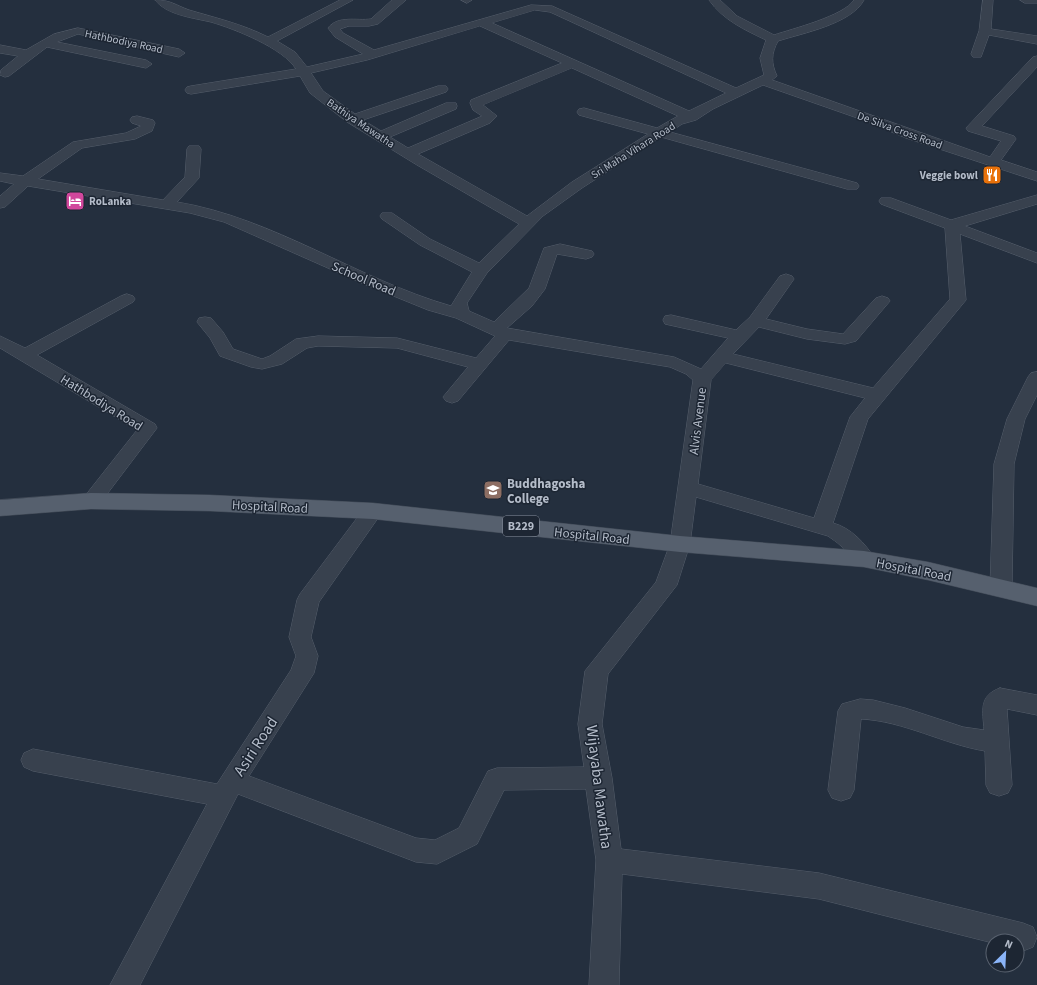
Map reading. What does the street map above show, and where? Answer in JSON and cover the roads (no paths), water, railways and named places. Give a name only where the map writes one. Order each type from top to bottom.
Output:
[{"type":"main road","name":"Hospital Road","points":[[0,508],[90,501],[210,504],[373,511],[680,544],[864,560],[928,571],[1037,597]]},
{"type":"street","name":"Bathiya Mawatha","points":[[160,0],[181,10],[224,22],[267,42],[292,56],[304,71],[316,92],[352,119],[528,223]]},
{"type":"street","points":[[267,42],[348,0]]},
{"type":"street","points":[[372,54],[339,35],[334,28],[350,22],[376,21],[383,15],[390,4],[401,0]]},
{"type":"street","points":[[714,0],[721,11],[737,21],[773,39]]},
{"type":"street","points":[[977,54],[985,31],[988,0]]},
{"type":"street","points":[[1025,0],[1037,0]]},
{"type":"street","points":[[841,2],[858,3]]},
{"type":"street","points":[[762,81],[771,76],[765,65],[766,51],[773,39],[831,20],[858,3]]},
{"type":"street","points":[[191,90],[304,71],[372,54],[535,7],[552,9],[736,93]]},
{"type":"street","points":[[480,22],[691,117]]},
{"type":"street","name":"Hathbodiya Road","points":[[2,75],[26,54],[66,32],[78,31],[179,53]]},
{"type":"street","points":[[985,31],[1037,40]]},
{"type":"street","points":[[46,43],[146,64]]},
{"type":"street","points":[[0,49],[26,54]]},
{"type":"street","points":[[993,162],[1009,139],[973,128],[1037,60]]},
{"type":"street","points":[[408,153],[485,120],[490,116],[478,108],[476,103],[571,64]]},
{"type":"street","name":"Sri Maha Vihara Road","points":[[462,314],[459,308],[459,303],[481,270],[538,214],[577,185],[677,121],[691,117],[762,81]]},
{"type":"street","name":"De Silva Cross Road","points":[[762,81],[868,118],[911,135],[1037,177]]},
{"type":"street","points":[[352,119],[442,90]]},
{"type":"street","points":[[380,136],[451,106]]},
{"type":"street","points":[[584,112],[852,186]]},
{"type":"street","points":[[0,204],[24,182],[78,145],[130,136],[147,128],[148,123],[137,120]]},
{"type":"street","points":[[166,205],[192,178],[194,149]]},
{"type":"street","points":[[0,177],[24,182]]},
{"type":"street","name":"School Road","points":[[24,182],[191,209],[229,219],[370,282],[434,306],[462,314],[500,332],[674,362],[692,370],[702,379]]},
{"type":"street","points":[[952,226],[1037,199]]},
{"type":"street","points":[[886,201],[1037,258]]},
{"type":"street","points":[[386,216],[425,242],[481,270]]},
{"type":"street","points":[[821,527],[859,417],[958,300],[952,226]]},
{"type":"street","points":[[452,397],[478,364],[500,332],[537,289],[550,252],[560,249],[586,254]]},
{"type":"street","name":"Alvis Avenue","points":[[680,544],[689,488],[702,379],[740,336],[756,321],[786,279]]},
{"type":"street","points":[[25,355],[127,299]]},
{"type":"street","points":[[756,321],[807,334],[845,339],[850,337],[882,301]]},
{"type":"street","points":[[671,320],[740,336]]},
{"type":"street","points":[[205,322],[217,336],[226,352],[251,362],[262,364],[276,360],[302,343],[318,340],[397,343],[478,364]]},
{"type":"street","name":"Hathbodiya Road","points":[[0,341],[148,428],[90,501]]},
{"type":"street","points":[[722,357],[878,395]]},
{"type":"street","points":[[1001,588],[1004,464],[1016,419],[1037,377]]},
{"type":"street","points":[[689,488],[835,531],[848,540],[864,560]]},
{"type":"street","name":"Asiri Road","points":[[125,985],[228,789],[302,673],[307,656],[300,637],[308,600],[373,511]]},
{"type":"street","name":"Wijayaba Mawatha","points":[[604,985],[609,860],[599,778],[590,724],[597,670],[666,585],[680,544]]},
{"type":"street","points":[[999,785],[995,704],[1000,698],[1037,705]]},
{"type":"street","points":[[841,790],[850,711],[856,708],[882,711],[963,737],[997,743]]},
{"type":"street","points":[[33,760],[228,789],[416,850],[437,852],[468,836],[497,779],[599,778]]},
{"type":"street","points":[[609,860],[819,886],[1002,933]]},
{"type":"place","name":"Veggie bowl","points":[[992,175]]},
{"type":"place","name":"RoLanka","points":[[75,201]]},
{"type":"place","name":"Buddhagosha College","points":[[493,490]]}]
